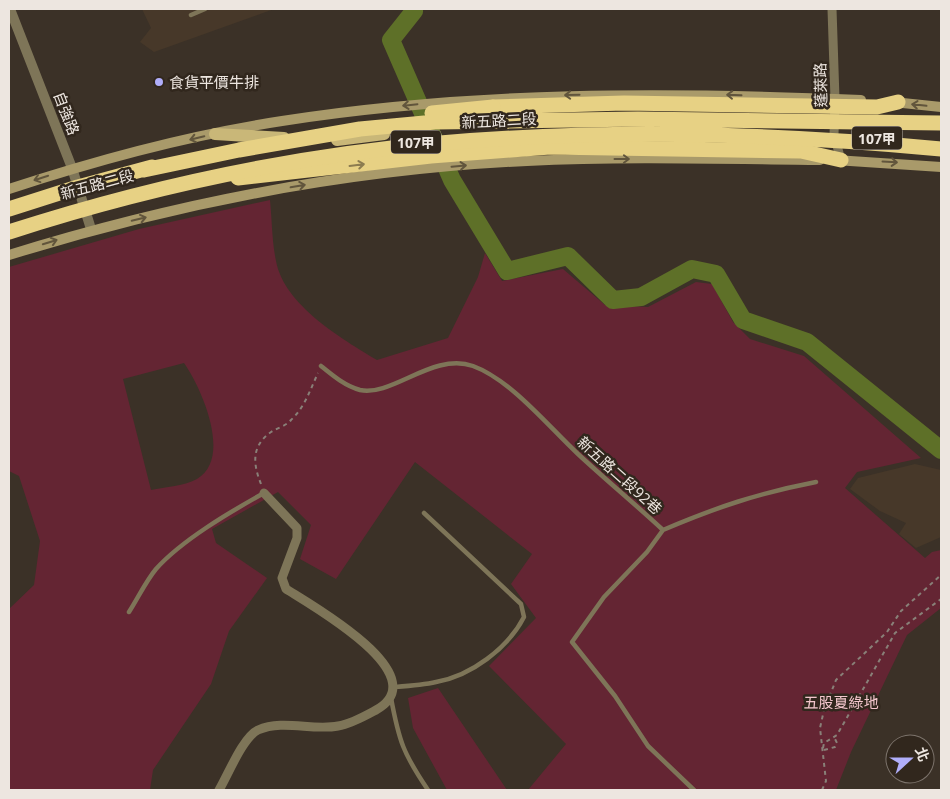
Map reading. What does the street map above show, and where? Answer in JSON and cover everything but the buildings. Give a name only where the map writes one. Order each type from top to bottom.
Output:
[{"type":"highway","points":[[9,209],[78,187],[144,170],[238,142],[309,127],[358,120],[493,107],[624,103],[835,102],[877,107],[898,102]]},
{"type":"highway","points":[[144,170],[239,150],[351,131],[435,122],[544,119],[665,119],[941,123]]},
{"type":"highway","points":[[9,232],[196,180],[349,154],[439,143],[545,137],[800,138],[941,149]]},
{"type":"highway","points":[[152,191],[241,178],[472,152],[550,147],[801,150],[841,160]]},
{"type":"main road","name":"新五路二段","points":[[9,189],[72,168],[215,134],[342,112],[448,101],[568,95],[688,94],[835,102]]},
{"type":"main road","points":[[898,102],[941,107]]},
{"type":"main road","name":"新五路二段","points":[[9,228],[82,198],[240,154],[417,130],[544,122],[834,129],[921,135],[941,142]]},
{"type":"main road","name":"新五路二段","points":[[9,215],[82,198],[243,166],[330,152],[439,139],[602,132],[834,129]]},
{"type":"main road","name":"新五路二段","points":[[921,135],[941,130]]},
{"type":"main road","points":[[215,134],[329,141]]},
{"type":"main road","name":"107甲","points":[[9,255],[91,229],[249,194],[342,178],[454,167],[527,161],[600,159],[841,160],[941,167]]},
{"type":"street","name":"自強路","points":[[10,9],[72,168],[91,229]]},
{"type":"street","name":"蓬萊路","points":[[832,9],[834,129],[841,160]]},
{"type":"street","points":[[220,790],[248,737],[258,730],[273,726],[338,726],[374,711],[391,698],[394,687],[391,676],[369,646],[354,633],[286,589],[282,578],[297,538],[297,528],[264,493]]},
{"type":"lane","points":[[191,15],[205,9]]},
{"type":"lane","name":"新五路二段92巷","points":[[321,366],[338,379],[360,390],[378,389],[429,369],[454,362],[486,372],[517,396],[663,530],[647,552],[604,597],[572,642],[615,696],[648,746],[694,790]]},
{"type":"lane","points":[[663,530],[726,504],[763,492],[816,482]]},
{"type":"lane","points":[[129,612],[156,569],[196,536],[231,512],[264,493]]},
{"type":"lane","points":[[394,687],[437,682],[460,675],[498,651],[524,616],[521,604],[424,513]]},
{"type":"lane","points":[[391,698],[398,739],[406,758],[428,790]]},
{"type":"path","points":[[264,493],[254,467],[255,451],[270,433],[290,422],[303,407],[321,366]]},
{"type":"path","points":[[822,790],[826,781],[820,728],[824,710],[836,680],[887,632],[901,611],[941,575]]},
{"type":"path","points":[[823,749],[824,744],[834,737],[895,633],[941,599]]},
{"type":"path","points":[[823,749],[831,750],[835,747],[837,743],[834,737]]},
{"type":"shaded area","points":[[142,9],[274,9],[154,52],[140,42],[151,28]]},
{"type":"shaded area","points":[[915,464],[941,470],[941,537],[916,548],[899,534],[906,523],[880,511],[850,489],[858,478]]},
{"type":"green space","name":"五股夏綠地","points":[[270,200],[276,261],[281,277],[290,292],[316,319],[377,360],[448,338],[478,277],[485,253],[502,281],[563,269],[605,305],[648,307],[696,282],[712,284],[733,322],[750,339],[804,356],[921,458],[857,472],[845,488],[925,558],[932,552],[941,550],[941,608],[907,635],[851,752],[836,790],[528,790],[566,744],[489,666],[536,618],[511,584],[532,554],[415,462],[336,579],[300,559],[311,525],[278,492],[212,529],[216,543],[267,578],[229,631],[211,684],[153,770],[150,790],[9,790],[9,609],[34,585],[40,541],[19,476],[9,471],[9,267],[139,229]],"holes":[[[184,363],[205,405],[210,422],[213,455],[207,469],[197,479],[181,485],[151,490],[123,379]]]},
{"type":"green space","points":[[438,688],[507,790],[447,790],[413,728],[408,698]]},
{"type":"waterway","points":[[413,9],[414,11],[391,40],[452,180],[507,271],[568,256],[613,300],[641,297],[692,269],[716,274],[743,320],[807,342],[941,450]]},
{"type":"place","name":"食貨平價牛排","points":[[159,82]]}]
